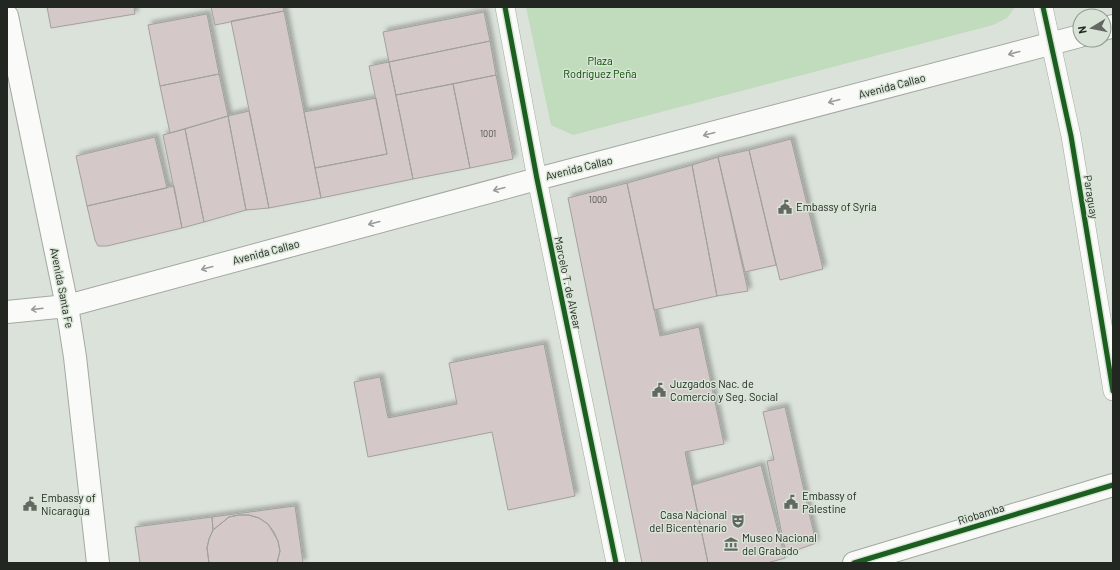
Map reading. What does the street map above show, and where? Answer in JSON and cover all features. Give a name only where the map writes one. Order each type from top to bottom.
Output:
[{"type":"main road","name":"Avenida Santa Fe","points":[[7,16],[67,306],[75,357],[98,563]]},
{"type":"main road","name":"Avenida Callao","points":[[7,312],[67,306],[537,179],[1072,38]]},
{"type":"main road","name":"Riobamba","points":[[854,563],[1113,485]]},
{"type":"street","name":"Marcelo T. de Alvear","points":[[505,7],[537,179],[616,563]]},
{"type":"street","name":"Paraguay","points":[[1043,7],[1071,136],[1113,391]]},
{"type":"green space","name":"Plaza Rodríguez Peña","points":[[526,7],[1015,7],[1007,18],[993,25],[573,135],[551,125]]},
{"type":"building","points":[[47,7],[134,7],[135,14],[51,28]]},
{"type":"building","points":[[211,7],[283,7],[284,11],[215,25]]},
{"type":"building","points":[[284,11],[321,198],[269,208],[231,21]]},
{"type":"building","points":[[484,12],[490,41],[389,62],[383,32]]},
{"type":"building","points":[[207,14],[219,74],[160,86],[148,25]]},
{"type":"building","points":[[490,41],[496,75],[396,95],[389,62]]},
{"type":"building","points":[[389,62],[413,179],[321,198],[315,168],[387,154],[369,66]]},
{"type":"building","points":[[219,74],[228,116],[170,133],[160,86]]},
{"type":"building","points":[[496,75],[513,159],[470,168],[453,84]]},
{"type":"building","points":[[453,84],[470,168],[413,179],[396,95]]},
{"type":"building","points":[[376,98],[387,154],[315,168],[304,112]]},
{"type":"building","points":[[249,111],[269,208],[246,210],[228,116]]},
{"type":"building","points":[[228,116],[246,210],[204,222],[185,129]]},
{"type":"building","points":[[185,129],[204,222],[182,228],[163,135]]},
{"type":"building","points":[[155,137],[167,188],[87,206],[76,156]]},
{"type":"building","name":"Embassy of Syria","points":[[791,139],[823,269],[780,280],[749,150]]},
{"type":"building","points":[[749,150],[776,265],[745,272],[718,157]]},
{"type":"building","points":[[718,157],[748,291],[717,296],[692,165]]},
{"type":"building","points":[[692,165],[717,296],[654,310],[627,183]]},
{"type":"building","name":"Juzgados Nac. de Comercio y Seg. Social","points":[[627,183],[660,336],[699,327],[724,444],[685,452],[708,563],[642,563],[568,198]]},
{"type":"building","points":[[174,186],[182,228],[107,246],[98,246],[95,240],[87,206]]},
{"type":"building","points":[[544,344],[575,496],[508,510],[492,432],[368,457],[354,382],[380,377],[388,418],[457,404],[449,363]]},
{"type":"building","name":"Embassy of Palestine","points":[[785,407],[816,543],[786,554],[767,461],[774,460],[763,412]]},
{"type":"building","name":"Casa Nacional del Bicentenario","points":[[761,465],[785,558],[767,563],[708,563],[692,485]]},
{"type":"building","points":[[295,506],[303,563],[277,563],[280,551],[278,541],[268,524],[259,518],[249,515],[229,517],[213,530],[212,517]]},
{"type":"building","points":[[249,515],[259,518],[268,524],[278,541],[280,551],[277,563],[209,563],[207,548],[213,530],[229,517]]},
{"type":"building","points":[[212,517],[213,530],[207,548],[209,563],[140,563],[135,527]]},
{"type":"cycle path","points":[[505,7],[537,179],[616,563]]},
{"type":"cycle path","points":[[1043,7],[1071,136],[1113,391]]},
{"type":"cycle path","points":[[854,563],[1113,485]]},
{"type":"place","name":"Embassy of Syria","points":[[785,207]]},
{"type":"place","name":"Juzgados Nac. de Comercio y Seg. Social","points":[[659,390]]},
{"type":"place","name":"Embassy of Palestine","points":[[791,502]]},
{"type":"place","name":"Embassy of Nicaragua","points":[[30,504]]},
{"type":"place","name":"Casa Nacional del Bicentenario","points":[[738,521]]},
{"type":"place","name":"Museo Nacional del Grabado","points":[[731,544]]}]
